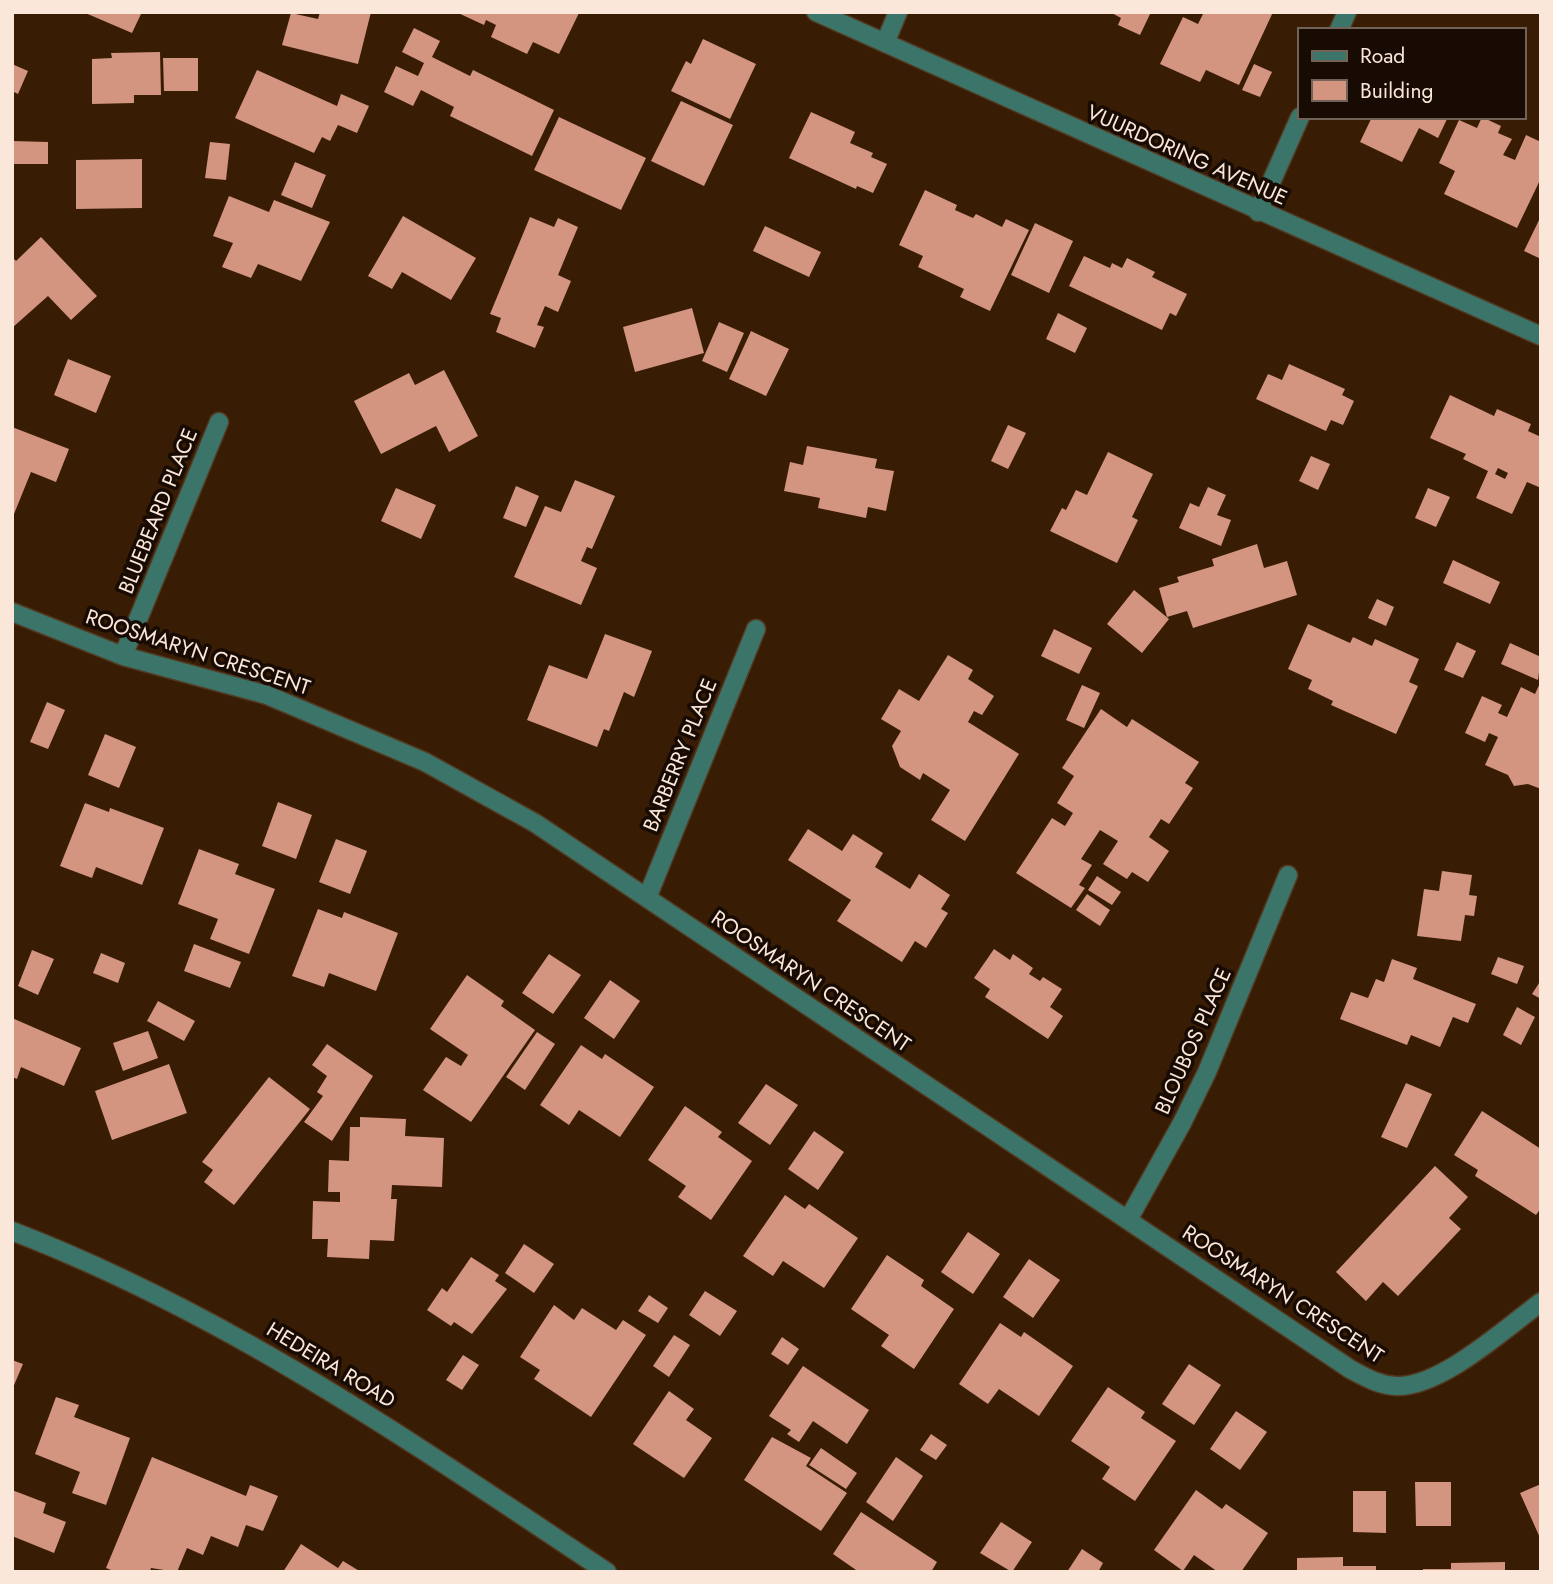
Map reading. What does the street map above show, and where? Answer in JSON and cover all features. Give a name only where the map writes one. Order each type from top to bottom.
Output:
[{"type":"street","name":"VUURDORING AVENUE","points":[[816,12],[1541,337]]},
{"type":"street","points":[[885,43],[898,12]]},
{"type":"street","points":[[1340,28],[1347,12]]},
{"type":"street","points":[[1258,212],[1299,119]]},
{"type":"street","name":"BLUEBEARD PLACE","points":[[123,656],[219,422]]},
{"type":"street","name":"ROOSMARYN CRESCENT","points":[[12,612],[123,656],[267,695],[425,762],[535,823],[1339,1362],[1375,1382],[1397,1386],[1415,1384],[1437,1374],[1541,1302]]},
{"type":"street","name":"BARBERRY PLACE","points":[[647,898],[756,629]]},
{"type":"street","name":"BLOUBOS PLACE","points":[[1128,1220],[1207,1072],[1288,875]]},
{"type":"street","name":"HEDEIRA ROAD","points":[[12,1231],[161,1295],[268,1352],[395,1431],[607,1572]]},
{"type":"building","points":[[83,12],[137,12],[141,14],[132,33]]},
{"type":"building","points":[[320,12],[371,12],[358,64],[282,45],[291,13],[318,19]]},
{"type":"building","points":[[456,12],[579,13],[559,54],[533,42],[527,54],[491,37],[496,25],[486,20],[484,25]]},
{"type":"building","points":[[1110,12],[1151,12],[1140,35],[1118,25],[1121,18]]},
{"type":"building","points":[[1204,12],[1273,12],[1239,85],[1206,70],[1200,82],[1160,64],[1183,17],[1198,24]]},
{"type":"building","points":[[414,28],[440,41],[432,57],[470,76],[473,70],[554,110],[532,156],[450,116],[454,107],[421,90],[413,106],[384,92],[396,66],[418,76],[424,63],[402,52]]},
{"type":"building","points":[[703,39],[756,64],[730,119],[671,91],[686,61],[691,64]]},
{"type":"building","points":[[160,52],[161,95],[134,95],[134,103],[92,104],[92,59],[112,58],[111,53]]},
{"type":"building","points":[[163,58],[198,58],[198,91],[164,91]]},
{"type":"building","points":[[12,64],[28,71],[18,94],[12,91]]},
{"type":"building","points":[[1254,64],[1272,72],[1260,97],[1242,90]]},
{"type":"building","points":[[257,70],[337,106],[341,94],[369,106],[357,133],[338,125],[330,141],[322,137],[314,153],[235,118]]},
{"type":"building","points":[[681,101],[733,125],[704,186],[651,161]]},
{"type":"building","points":[[811,112],[855,132],[850,143],[873,153],[871,157],[887,164],[873,193],[857,186],[856,189],[789,158]]},
{"type":"building","points":[[559,117],[646,158],[621,210],[534,170]]},
{"type":"building","points":[[1371,119],[1447,119],[1438,138],[1419,128],[1402,162],[1360,142]]},
{"type":"building","points":[[1481,119],[1501,126],[1498,133],[1512,139],[1503,155],[1515,160],[1526,135],[1541,142],[1541,178],[1517,228],[1444,194],[1455,171],[1439,163],[1459,120],[1477,128]]},
{"type":"building","points":[[12,141],[48,142],[48,164],[12,164]]},
{"type":"building","points":[[210,142],[230,144],[226,180],[205,178]]},
{"type":"building","points":[[142,159],[142,208],[76,209],[76,160]]},
{"type":"building","points":[[295,162],[326,175],[312,208],[281,195]]},
{"type":"building","points":[[925,190],[957,205],[955,210],[973,218],[976,214],[1002,227],[1006,219],[1029,230],[990,311],[960,297],[964,289],[918,267],[923,256],[899,245]]},
{"type":"building","points":[[229,196],[269,212],[274,200],[330,222],[301,281],[258,264],[251,278],[222,267],[233,243],[213,236]]},
{"type":"building","points":[[403,216],[476,258],[451,300],[402,272],[392,289],[368,276]]},
{"type":"building","points":[[1541,216],[1541,259],[1524,251]]},
{"type":"building","points":[[530,217],[554,227],[558,218],[578,227],[558,275],[571,281],[558,312],[545,306],[537,325],[544,327],[535,348],[496,332],[501,318],[490,314]]},
{"type":"building","points":[[1035,223],[1073,241],[1049,293],[1011,275]]},
{"type":"building","points":[[765,226],[821,252],[809,277],[753,251]]},
{"type":"building","points":[[41,237],[97,296],[71,320],[48,296],[12,328],[12,257],[16,261]]},
{"type":"building","points":[[1084,256],[1110,268],[1112,263],[1122,268],[1127,258],[1155,272],[1152,277],[1187,294],[1176,316],[1170,313],[1162,330],[1069,286]]},
{"type":"building","points":[[692,308],[704,353],[635,372],[623,327]]},
{"type":"building","points":[[1058,313],[1087,328],[1075,353],[1046,339]]},
{"type":"building","points":[[719,322],[744,333],[727,372],[702,361]]},
{"type":"building","points":[[751,331],[789,349],[766,396],[729,379]]},
{"type":"building","points":[[68,359],[111,376],[96,413],[54,395]]},
{"type":"building","points":[[1289,364],[1345,389],[1342,395],[1354,401],[1343,425],[1331,420],[1326,431],[1256,399],[1268,374],[1282,380]]},
{"type":"building","points":[[444,370],[478,436],[449,452],[436,426],[381,454],[354,401],[409,373],[415,385]]},
{"type":"building","points":[[1450,395],[1494,416],[1497,409],[1531,424],[1528,431],[1541,437],[1541,488],[1527,482],[1512,514],[1476,498],[1488,471],[1463,459],[1466,454],[1430,438]],"holes":[[[1498,468],[1508,473],[1505,479],[1495,474]]]},
{"type":"building","points":[[1008,425],[1026,433],[1008,469],[991,461]]},
{"type":"building","points":[[12,427],[69,449],[56,482],[31,472],[12,519]]},
{"type":"building","points":[[807,446],[877,459],[875,468],[894,471],[886,511],[868,507],[866,518],[818,508],[820,498],[784,491],[790,462],[803,465]]},
{"type":"building","points":[[1108,452],[1153,474],[1132,517],[1138,520],[1117,563],[1050,531],[1062,508],[1066,510],[1076,490],[1087,495]]},
{"type":"building","points":[[1311,456],[1330,464],[1318,490],[1299,481]]},
{"type":"building","points":[[575,480],[615,496],[592,549],[587,547],[581,561],[597,568],[581,605],[514,577],[545,506],[561,512]]},
{"type":"building","points":[[516,486],[539,496],[526,527],[503,518]]},
{"type":"building","points":[[1208,487],[1226,495],[1217,515],[1231,520],[1221,546],[1179,528],[1190,503],[1199,507]]},
{"type":"building","points":[[396,488],[436,505],[421,539],[381,521]]},
{"type":"building","points":[[1428,488],[1450,497],[1436,527],[1415,518]]},
{"type":"building","points":[[1257,544],[1264,568],[1287,561],[1297,595],[1193,628],[1187,611],[1167,617],[1159,588],[1179,582],[1177,577],[1214,566],[1212,559]]},
{"type":"building","points":[[1453,560],[1500,582],[1490,604],[1443,583]]},
{"type":"building","points":[[1134,590],[1169,619],[1142,653],[1107,624]]},
{"type":"building","points":[[1377,599],[1394,607],[1386,626],[1368,618]]},
{"type":"building","points":[[1308,624],[1350,643],[1353,637],[1372,646],[1375,639],[1419,659],[1409,682],[1418,686],[1396,734],[1331,705],[1333,701],[1308,689],[1312,680],[1288,669]]},
{"type":"building","points":[[1054,629],[1092,648],[1079,674],[1041,656]]},
{"type":"building","points":[[605,634],[652,651],[634,697],[624,692],[609,731],[604,729],[597,747],[527,720],[549,665],[587,679]]},
{"type":"building","points":[[1457,642],[1476,651],[1463,678],[1444,670]]},
{"type":"building","points":[[1510,643],[1541,657],[1538,680],[1501,664]]},
{"type":"building","points":[[948,655],[973,670],[968,679],[994,696],[982,715],[974,711],[968,722],[1019,754],[965,841],[931,820],[950,790],[923,773],[920,780],[900,767],[892,746],[901,731],[881,719],[899,689],[919,701]]},
{"type":"building","points":[[1541,681],[1541,789],[1528,784],[1514,786],[1508,775],[1485,765],[1498,737],[1489,733],[1485,742],[1465,733],[1482,696],[1502,705],[1498,713],[1507,717],[1521,687],[1535,694]]},
{"type":"building","points":[[1082,685],[1100,693],[1084,728],[1066,720]]},
{"type":"building","points":[[47,702],[65,710],[48,749],[30,742]]},
{"type":"building","points":[[1101,709],[1127,727],[1132,719],[1199,762],[1185,783],[1193,788],[1169,824],[1161,819],[1149,837],[1169,851],[1148,882],[1132,872],[1127,879],[1103,864],[1118,841],[1100,830],[1081,859],[1092,865],[1079,885],[1085,888],[1071,908],[1016,873],[1052,818],[1065,826],[1073,813],[1057,803],[1074,776],[1062,768]]},
{"type":"building","points":[[105,734],[136,747],[119,788],[88,775]]},
{"type":"building","points":[[278,802],[312,815],[296,859],[262,846]]},
{"type":"building","points":[[85,803],[109,812],[110,808],[164,828],[142,885],[96,867],[92,878],[60,866]]},
{"type":"building","points":[[808,829],[842,851],[853,834],[883,853],[875,867],[910,889],[919,874],[950,895],[941,909],[948,913],[926,948],[915,941],[902,962],[837,921],[851,900],[788,860]]},
{"type":"building","points":[[336,839],[367,851],[350,894],[319,882]]},
{"type":"building","points":[[199,849],[239,864],[235,874],[275,889],[249,954],[210,939],[218,919],[178,904]]},
{"type":"building","points":[[1442,871],[1472,875],[1469,895],[1477,896],[1474,916],[1465,915],[1461,941],[1417,936],[1424,889],[1439,891]]},
{"type":"building","points":[[1097,876],[1121,892],[1112,905],[1088,890]]},
{"type":"building","points":[[1087,894],[1110,910],[1100,926],[1076,910]]},
{"type":"building","points":[[318,909],[342,918],[344,912],[398,933],[376,991],[329,973],[324,987],[292,976]]},
{"type":"building","points":[[194,944],[241,962],[230,988],[184,971]]},
{"type":"building","points":[[994,949],[1010,960],[1013,954],[1033,968],[1029,974],[1040,981],[1043,977],[1062,989],[1050,1007],[1063,1016],[1048,1039],[985,997],[990,989],[974,978]]},
{"type":"building","points":[[32,950],[54,959],[38,995],[18,986]]},
{"type":"building","points":[[101,953],[125,963],[118,983],[93,973]]},
{"type":"building","points":[[549,954],[581,975],[553,1014],[522,993]]},
{"type":"building","points":[[1498,957],[1524,966],[1517,984],[1491,974]]},
{"type":"building","points":[[1392,959],[1417,968],[1413,979],[1476,1004],[1468,1023],[1453,1017],[1440,1047],[1411,1035],[1407,1045],[1340,1019],[1351,992],[1368,998],[1376,979],[1384,982]]},
{"type":"building","points":[[467,975],[504,1001],[501,1006],[535,1030],[471,1122],[423,1090],[446,1057],[461,1066],[468,1055],[430,1029]]},
{"type":"building","points":[[610,980],[640,1001],[614,1039],[584,1018]]},
{"type":"building","points":[[1541,980],[1541,999],[1532,994]]},
{"type":"building","points":[[158,1001],[195,1021],[184,1041],[147,1021]]},
{"type":"building","points":[[1517,1007],[1535,1017],[1521,1045],[1503,1035]]},
{"type":"building","points":[[12,1018],[81,1048],[64,1086],[21,1067],[17,1079],[12,1077]]},
{"type":"building","points":[[148,1031],[158,1058],[123,1071],[113,1043]]},
{"type":"building","points":[[537,1032],[555,1044],[525,1090],[506,1077]]},
{"type":"building","points":[[327,1044],[373,1076],[332,1141],[304,1122],[323,1096],[317,1092],[327,1076],[312,1065]]},
{"type":"building","points":[[581,1045],[602,1059],[605,1054],[654,1087],[620,1137],[579,1110],[569,1125],[540,1105]]},
{"type":"building","points":[[169,1064],[187,1113],[112,1140],[95,1091]]},
{"type":"building","points":[[269,1077],[310,1109],[234,1205],[204,1182],[213,1170],[202,1162]]},
{"type":"building","points":[[1406,1083],[1432,1094],[1407,1148],[1381,1137]]},
{"type":"building","points":[[766,1084],[798,1105],[770,1145],[738,1123]]},
{"type":"building","points":[[685,1106],[722,1132],[718,1137],[752,1161],[711,1220],[678,1197],[686,1186],[648,1160]]},
{"type":"building","points":[[1482,1111],[1541,1149],[1541,1208],[1536,1215],[1475,1176],[1478,1170],[1454,1155]]},
{"type":"building","points":[[360,1117],[406,1119],[405,1136],[444,1138],[442,1187],[392,1185],[391,1199],[397,1199],[394,1241],[370,1240],[369,1259],[327,1257],[328,1239],[312,1239],[313,1201],[340,1202],[340,1192],[328,1192],[329,1160],[349,1161],[350,1127],[360,1127]]},
{"type":"building","points":[[814,1131],[844,1152],[818,1190],[788,1169]]},
{"type":"building","points":[[1435,1166],[1468,1197],[1449,1218],[1461,1229],[1398,1296],[1383,1282],[1366,1301],[1336,1272]]},
{"type":"building","points":[[785,1195],[805,1209],[809,1204],[858,1238],[824,1288],[783,1261],[773,1276],[743,1256]]},
{"type":"building","points":[[968,1232],[1000,1254],[973,1294],[941,1272]]},
{"type":"building","points":[[524,1244],[554,1264],[534,1293],[505,1273]]},
{"type":"building","points":[[887,1255],[924,1280],[921,1286],[954,1309],[914,1369],[881,1346],[889,1335],[851,1309]]},
{"type":"building","points":[[471,1257],[499,1275],[495,1281],[507,1289],[472,1334],[454,1322],[451,1326],[427,1310],[442,1288],[447,1292]]},
{"type":"building","points":[[1029,1259],[1060,1280],[1033,1318],[1003,1297]]},
{"type":"building","points":[[705,1291],[737,1311],[720,1336],[689,1315]]},
{"type":"building","points":[[649,1295],[668,1308],[658,1323],[638,1311]]},
{"type":"building","points":[[554,1305],[574,1320],[582,1308],[616,1330],[623,1320],[646,1335],[591,1417],[534,1379],[540,1370],[520,1357]]},
{"type":"building","points":[[1000,1323],[1021,1337],[1024,1332],[1073,1366],[1039,1416],[999,1389],[988,1404],[959,1384]]},
{"type":"building","points":[[674,1335],[690,1345],[669,1377],[653,1366]]},
{"type":"building","points":[[782,1337],[799,1349],[788,1365],[771,1354]]},
{"type":"building","points":[[463,1355],[479,1365],[462,1390],[446,1380]]},
{"type":"building","points":[[12,1360],[23,1364],[12,1390]]},
{"type":"building","points":[[1189,1364],[1221,1385],[1194,1425],[1162,1404]]},
{"type":"building","points":[[803,1366],[869,1410],[847,1444],[813,1421],[799,1442],[787,1434],[791,1430],[769,1416]]},
{"type":"building","points":[[1108,1387],[1145,1412],[1141,1418],[1176,1441],[1135,1501],[1102,1479],[1110,1467],[1071,1441]]},
{"type":"building","points":[[669,1391],[694,1409],[686,1420],[712,1438],[684,1478],[633,1444]]},
{"type":"building","points":[[56,1397],[79,1405],[74,1417],[130,1438],[106,1505],[72,1493],[80,1472],[35,1454]]},
{"type":"building","points":[[1236,1411],[1267,1432],[1240,1470],[1210,1449]]},
{"type":"building","points":[[931,1434],[947,1445],[936,1460],[920,1450]]},
{"type":"building","points":[[772,1437],[811,1458],[806,1466],[847,1493],[821,1531],[744,1480]]},
{"type":"building","points":[[821,1448],[857,1473],[846,1489],[809,1465]]},
{"type":"building","points":[[152,1457],[246,1496],[250,1485],[278,1496],[263,1531],[246,1525],[238,1547],[211,1536],[203,1555],[187,1548],[177,1572],[151,1568],[150,1572],[116,1572],[106,1568]]},
{"type":"building","points":[[896,1457],[923,1476],[893,1521],[866,1502]]},
{"type":"building","points":[[1415,1482],[1451,1482],[1451,1526],[1416,1526]]},
{"type":"building","points":[[1541,1484],[1541,1540],[1520,1493]]},
{"type":"building","points":[[12,1490],[46,1503],[43,1513],[66,1522],[54,1553],[12,1536]]},
{"type":"building","points":[[1196,1490],[1222,1509],[1226,1504],[1268,1533],[1241,1572],[1218,1572],[1194,1555],[1183,1571],[1154,1550]]},
{"type":"building","points":[[1353,1491],[1386,1491],[1386,1533],[1353,1532]]},
{"type":"building","points":[[861,1512],[937,1562],[931,1572],[859,1572],[833,1554]]},
{"type":"building","points":[[1001,1522],[1032,1542],[1012,1572],[980,1553]]},
{"type":"building","points":[[301,1544],[338,1568],[343,1561],[361,1572],[283,1572]]},
{"type":"building","points":[[1082,1549],[1103,1563],[1098,1572],[1067,1572]]},
{"type":"building","points":[[1343,1557],[1343,1566],[1376,1566],[1376,1572],[1297,1572],[1297,1558]]},
{"type":"building","points":[[1505,1562],[1505,1572],[1423,1572],[1423,1569],[1451,1569],[1451,1563]]}]
